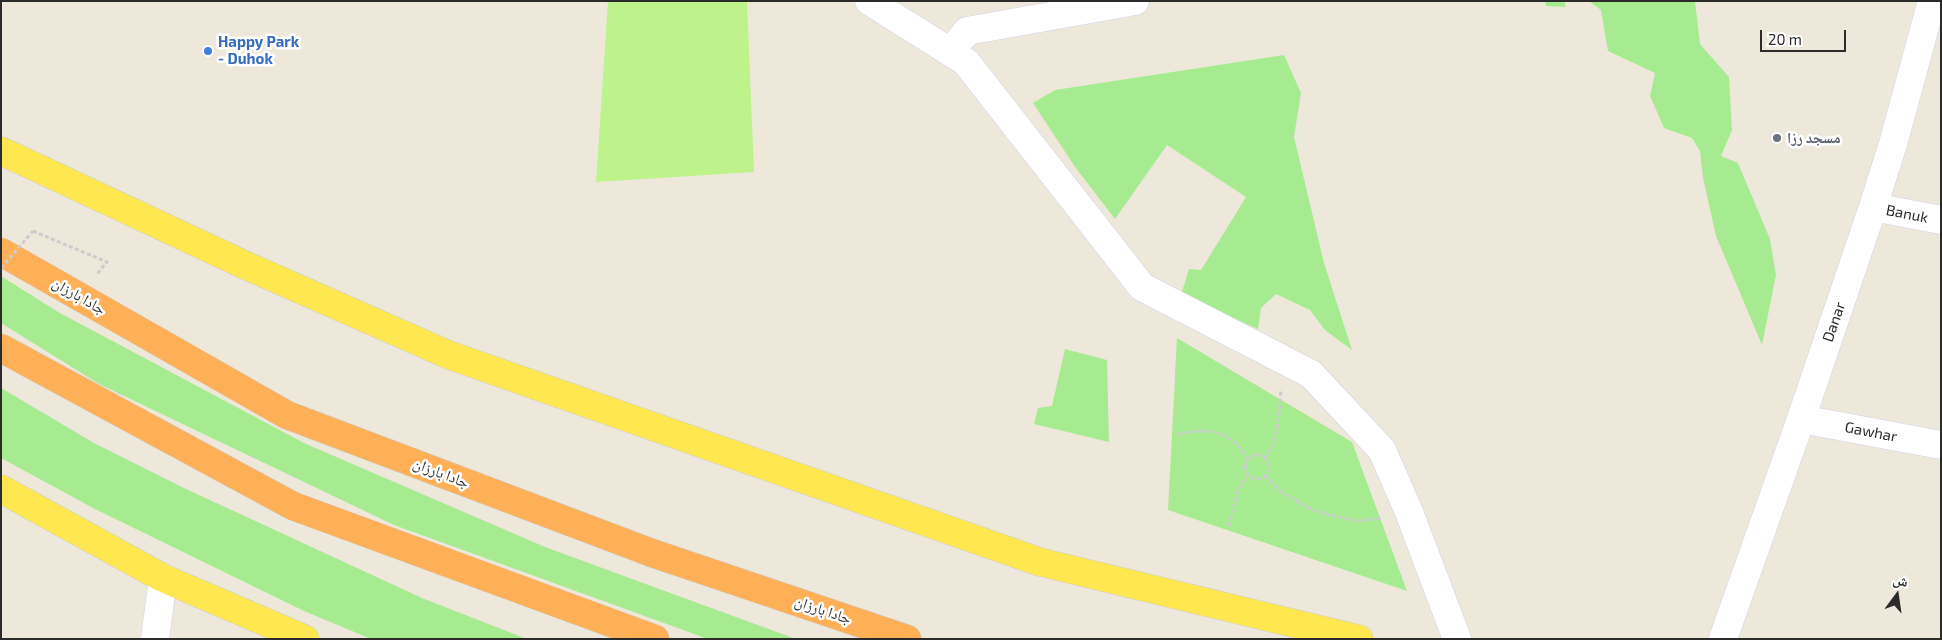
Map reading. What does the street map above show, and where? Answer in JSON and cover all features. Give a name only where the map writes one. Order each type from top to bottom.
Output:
[{"type":"highway","name":"جادا بارزان","points":[[1,252],[287,415],[652,553],[907,639]]},
{"type":"highway","points":[[1,348],[293,506],[655,639]]},
{"type":"main road","points":[[1,151],[247,266],[449,355],[1040,562],[1359,639]]},
{"type":"main road","points":[[1,488],[163,578],[305,639]]},
{"type":"street","points":[[869,1],[966,62],[1142,287],[1311,374],[1382,450],[1409,512],[1458,639]]},
{"type":"street","points":[[950,52],[967,32],[1135,1]]},
{"type":"street","name":"Danar","points":[[1723,639],[1873,208],[1893,144],[1932,1]]},
{"type":"street","name":"Banuk","points":[[1873,208],[1941,220]]},
{"type":"street","name":"Gawhar","points":[[1801,419],[1941,445]]},
{"type":"street","points":[[155,639],[163,578]]},
{"type":"path","points":[[1,268],[33,231],[107,262],[78,296]]},
{"type":"path","points":[[1265,458],[1271,450],[1278,428],[1283,360]]},
{"type":"path","points":[[1178,434],[1203,430],[1226,436],[1237,444],[1248,460]]},
{"type":"path","points":[[1258,455],[1265,458],[1270,465],[1268,473],[1266,476],[1254,479],[1248,474],[1245,467],[1248,460],[1258,455]]},
{"type":"path","points":[[1229,526],[1237,494],[1248,474]]},
{"type":"path","points":[[1266,476],[1281,492],[1295,501],[1329,515],[1358,521],[1386,518],[1409,512]]},
{"type":"green space","points":[[608,1],[747,1],[754,172],[596,182]]},
{"type":"green space","points":[[1545,1],[1564,1],[1566,7],[1546,6]]},
{"type":"green space","points":[[1589,1],[1695,1],[1700,44],[1729,77],[1732,130],[1721,156],[1738,163],[1770,239],[1776,275],[1762,345],[1716,236],[1703,178],[1700,151],[1692,138],[1664,128],[1650,96],[1655,73],[1608,51],[1601,10]]},
{"type":"green space","points":[[1284,55],[1301,93],[1294,137],[1324,263],[1352,350],[1325,330],[1310,310],[1276,294],[1261,308],[1258,329],[1181,295],[1189,269],[1201,270],[1246,197],[1167,145],[1115,219],[1075,167],[1033,103],[1055,90]]},
{"type":"green space","points":[[1,276],[58,312],[304,443],[545,547],[796,639],[708,639],[394,525],[99,384],[1,323]]},
{"type":"green space","points":[[1177,338],[1352,442],[1407,591],[1168,510]]},
{"type":"green space","points":[[1065,349],[1107,360],[1109,442],[1034,424],[1038,408],[1052,406]]},
{"type":"green space","points":[[1,388],[94,443],[184,488],[422,598],[527,639],[371,639],[304,611],[95,509],[1,458]]},
{"type":"place","name":"Happy Park - Duhok","points":[[208,51]]},
{"type":"place","name":"مسجد رزا","points":[[1777,138]]}]
